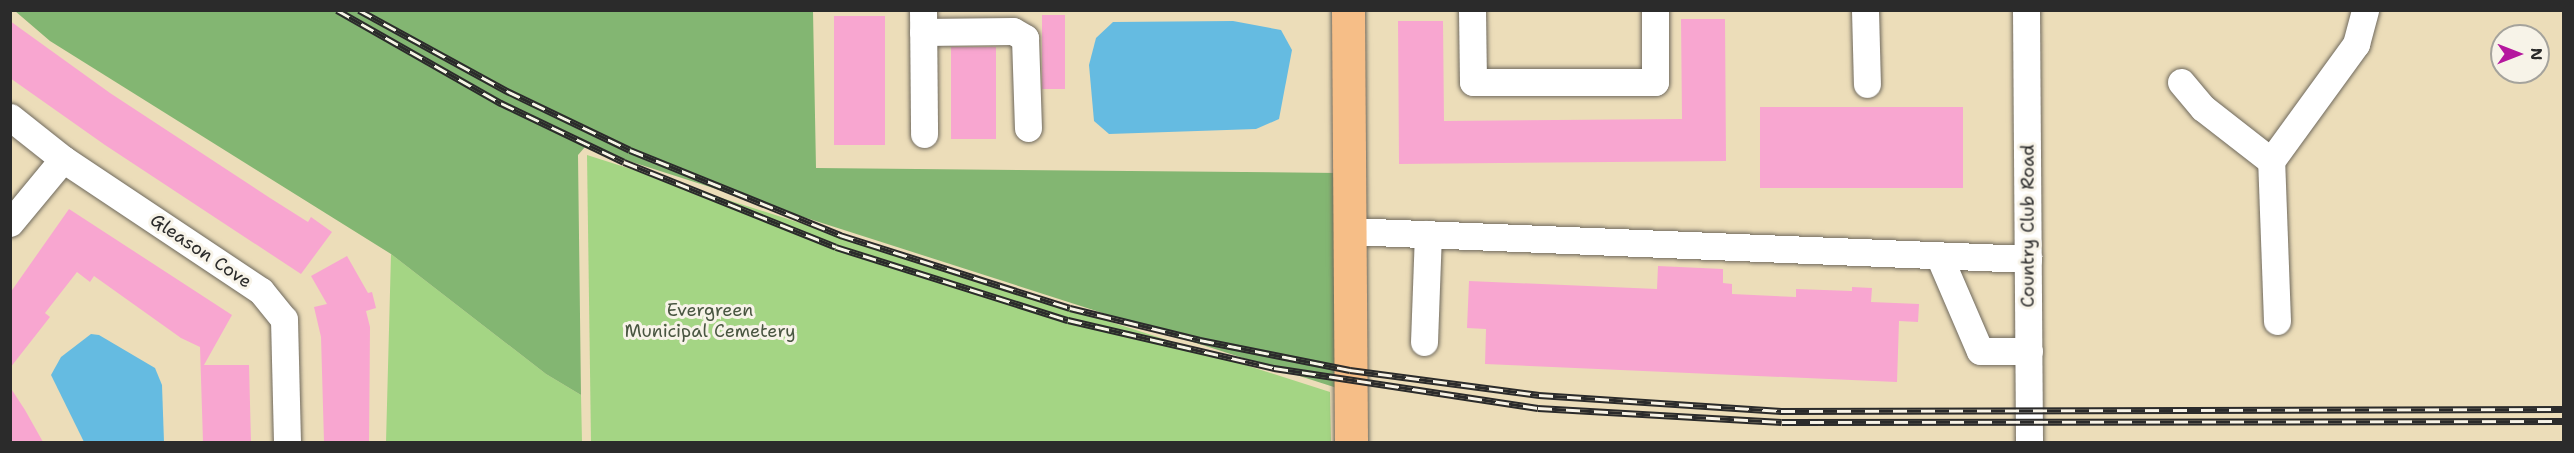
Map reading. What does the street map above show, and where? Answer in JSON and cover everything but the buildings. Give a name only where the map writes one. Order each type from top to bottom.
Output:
[{"type":"main road","points":[[1348,10],[1351,442]]},
{"type":"street","points":[[1472,10],[1473,81],[1655,81],[1655,10]]},
{"type":"street","points":[[1865,10],[1867,84]]},
{"type":"street","name":"Country Club Road","points":[[2026,10],[2029,442]]},
{"type":"street","points":[[2277,321],[2271,161],[2356,44],[2365,10]]},
{"type":"street","points":[[924,134],[923,21],[1013,31],[1025,38],[1029,128]]},
{"type":"street","points":[[2181,81],[2202,108],[2271,161]]},
{"type":"street","name":"Gleason Cove","points":[[10,117],[63,159],[261,291],[284,319],[287,442]]},
{"type":"street","points":[[10,223],[63,159]]},
{"type":"street","points":[[1350,231],[2028,259]]},
{"type":"street","points":[[1424,342],[1428,234]]},
{"type":"street","points":[[1939,256],[1980,351],[2029,351]]},
{"type":"green space","points":[[15,11],[813,11],[816,168],[1339,173],[1337,388],[585,147],[578,155],[581,395],[546,374],[391,254],[50,41]]},
{"type":"green space","name":"Evergreen Municipal Cemetery","points":[[587,155],[1330,392],[1331,442],[591,442]]},
{"type":"green space","points":[[391,254],[546,374],[581,395],[582,442],[386,442]]},
{"type":"water","points":[[1233,21],[1281,30],[1292,50],[1279,119],[1256,129],[1109,134],[1094,121],[1089,65],[1096,38],[1113,22]]},
{"type":"water","points":[[91,334],[99,335],[155,368],[162,385],[164,442],[84,442],[51,375],[61,357]]},
{"type":"railway","points":[[337,10],[501,103],[624,162],[836,247],[1068,320],[1274,368],[1538,408],[1782,422],[2564,421]]},
{"type":"railway","points":[[359,10],[507,91],[630,150],[840,235],[1070,308],[1200,340],[1350,370],[1539,395],[1781,411],[2564,409]]}]
